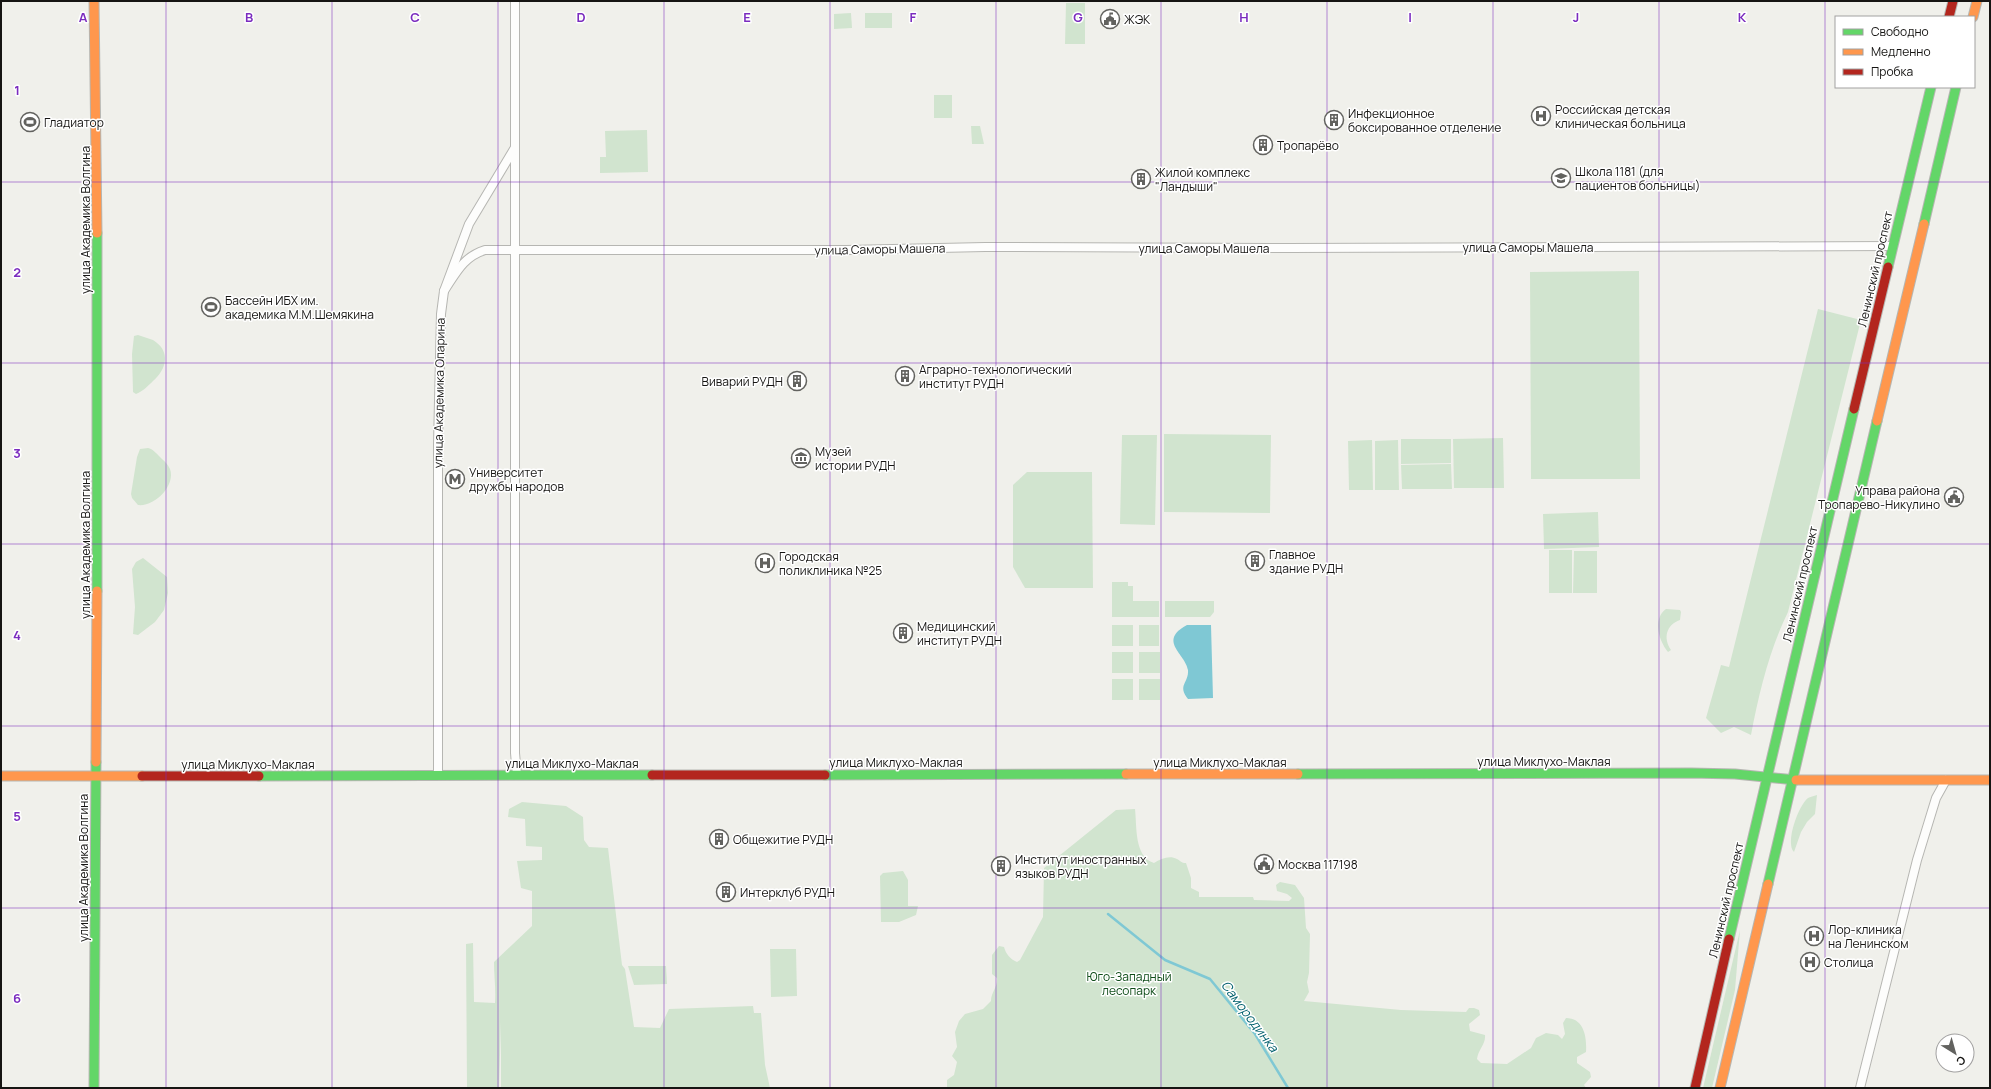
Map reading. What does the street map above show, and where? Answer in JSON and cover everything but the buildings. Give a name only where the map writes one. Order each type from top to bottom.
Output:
[{"type":"main road","name":"улица Академика Волгина","points":[[94,1],[97,145],[94,1088]]},
{"type":"main road","points":[[1949,16],[1953,1]]},
{"type":"main road","points":[[1973,16],[1977,2]]},
{"type":"main road","name":"Ленинский проспект","points":[[1695,1088],[1767,777],[1932,88]]},
{"type":"main road","points":[[1720,1088],[1956,88]]},
{"type":"main road","name":"улица Миклухо-Маклая","points":[[1,776],[1691,773],[1735,774],[1792,780],[1990,780]]},
{"type":"street","points":[[515,1],[515,753],[517,775]]},
{"type":"street","name":"улица Академика Опарина","points":[[438,776],[438,444],[440,314],[444,291],[469,224],[514,148]]},
{"type":"street","name":"улица Саморы Машела","points":[[444,291],[458,270],[474,254],[485,250],[846,250],[1017,247],[1288,248],[1893,246]]},
{"type":"street","points":[[1860,1088],[1922,845],[1936,798],[1946,780]]},
{"type":"green space","points":[[1066,3],[1085,3],[1085,44],[1065,44]]},
{"type":"green space","points":[[851,13],[852,28],[834,29],[834,14]]},
{"type":"green space","points":[[865,13],[892,13],[892,28],[865,28]]},
{"type":"green space","points":[[934,95],[952,95],[952,118],[934,118]]},
{"type":"green space","points":[[971,126],[980,126],[984,144],[972,144]]},
{"type":"green space","points":[[647,130],[648,172],[600,173],[600,157],[606,157],[605,131]]},
{"type":"green space","points":[[1639,271],[1640,479],[1531,479],[1530,272]]},
{"type":"green space","points":[[1818,309],[1861,320],[1788,612],[1775,642],[1765,672],[1751,735],[1734,727],[1721,733],[1706,718],[1721,665],[1729,667]]},
{"type":"green space","points":[[138,335],[153,340],[159,344],[163,349],[165,360],[164,366],[158,376],[145,389],[136,394],[133,392],[132,354],[134,336]]},
{"type":"green space","points":[[1164,434],[1271,435],[1270,513],[1164,512]]},
{"type":"green space","points":[[1122,435],[1157,435],[1155,525],[1120,524]]},
{"type":"green space","points":[[1503,438],[1504,488],[1454,488],[1453,439]]},
{"type":"green space","points":[[1401,439],[1451,439],[1451,463],[1401,464]]},
{"type":"green space","points":[[1372,440],[1373,490],[1349,490],[1348,441]]},
{"type":"green space","points":[[1398,440],[1399,490],[1375,490],[1375,441]]},
{"type":"green space","points":[[148,448],[154,451],[167,464],[170,469],[170,482],[167,488],[157,499],[151,503],[138,505],[132,498],[131,494],[137,457],[140,449]]},
{"type":"green space","points":[[1451,464],[1452,489],[1402,489],[1401,465]]},
{"type":"green space","points":[[1027,472],[1092,472],[1093,588],[1025,588],[1013,567],[1013,485]]},
{"type":"green space","points":[[1598,512],[1599,547],[1544,549],[1543,514]]},
{"type":"green space","points":[[1549,550],[1572,550],[1572,593],[1549,593]]},
{"type":"green space","points":[[1574,551],[1597,551],[1597,593],[1573,593]]},
{"type":"green space","points":[[143,558],[167,577],[168,593],[164,610],[155,622],[138,635],[133,634],[135,607],[132,569],[136,562]]},
{"type":"green space","points":[[1112,582],[1128,582],[1128,586],[1133,586],[1133,601],[1159,601],[1159,617],[1112,617]]},
{"type":"green space","points":[[1165,601],[1214,601],[1214,612],[1210,617],[1165,617]]},
{"type":"green space","points":[[1666,609],[1680,610],[1681,612],[1680,620],[1675,622],[1667,632],[1667,641],[1671,650],[1668,652],[1662,642],[1658,630],[1659,618]]},
{"type":"green space","points":[[1112,625],[1133,625],[1133,646],[1112,646]]},
{"type":"green space","points":[[1139,625],[1159,625],[1159,646],[1139,646]]},
{"type":"green space","points":[[1112,652],[1133,652],[1133,673],[1112,673]]},
{"type":"green space","points":[[1139,652],[1160,652],[1160,673],[1139,673]]},
{"type":"green space","points":[[1112,679],[1133,679],[1133,700],[1112,700]]},
{"type":"green space","points":[[1139,679],[1160,679],[1160,700],[1139,700]]},
{"type":"green space","points":[[1817,795],[1815,814],[1807,822],[1801,832],[1794,852],[1791,841],[1797,816],[1804,802],[1808,798]]},
{"type":"green space","points":[[522,802],[566,806],[583,817],[584,840],[589,847],[608,848],[622,965],[625,969],[634,1027],[660,1028],[669,1009],[753,1006],[754,1013],[761,1013],[765,1065],[770,1088],[501,1088],[501,1022],[499,1088],[467,1088],[466,944],[473,943],[474,1002],[495,1003],[494,962],[532,926],[532,891],[521,888],[517,861],[542,860],[542,847],[526,846],[525,819],[508,817],[509,809]]},
{"type":"green space","name":"Юго-Западный лесопарк","points":[[1135,809],[1138,840],[1143,854],[1148,860],[1154,863],[1171,857],[1186,863],[1191,878],[1191,888],[1199,892],[1199,897],[1253,897],[1254,900],[1289,901],[1292,898],[1287,894],[1277,891],[1276,885],[1280,882],[1295,885],[1304,898],[1306,928],[1310,934],[1309,973],[1307,982],[1309,992],[1304,1001],[1401,1010],[1466,1012],[1469,1008],[1474,1008],[1479,1010],[1480,1015],[1469,1024],[1470,1031],[1485,1035],[1477,1059],[1481,1063],[1507,1064],[1531,1048],[1536,1038],[1546,1033],[1558,1035],[1562,1039],[1565,1034],[1563,1023],[1566,1018],[1572,1019],[1581,1025],[1585,1035],[1586,1052],[1577,1057],[1577,1063],[1590,1072],[1591,1077],[1584,1085],[1586,1088],[881,1088],[947,1087],[947,1080],[954,1075],[957,1062],[952,1056],[957,1047],[955,1032],[959,1021],[965,1014],[983,1009],[991,1001],[996,987],[997,978],[992,974],[992,955],[999,946],[1004,947],[1010,958],[1017,962],[1020,960],[1043,917],[1044,868],[1116,810]]},
{"type":"green space","points":[[903,871],[908,880],[908,906],[918,906],[916,915],[899,922],[881,922],[880,876],[883,873]]},
{"type":"green space","points":[[1740,930],[1735,990],[1712,1088],[1703,1088]]},
{"type":"green space","points":[[770,949],[796,949],[797,996],[771,997]]},
{"type":"green space","points":[[628,966],[666,966],[667,984],[634,985]]},
{"type":"water","points":[[1187,625],[1211,625],[1213,698],[1188,699],[1185,694],[1183,687],[1188,670],[1176,648],[1174,637],[1178,631]]},
{"type":"waterway","name":"Самородинка","points":[[1108,914],[1165,960],[1210,979],[1255,1034],[1288,1088]]},
{"type":"traffic: fast","points":[[1888,267],[1931,88]]},
{"type":"traffic: fast","points":[[1924,224],[1956,88]]},
{"type":"traffic: fast","points":[[97,233],[97,591]]},
{"type":"traffic: fast","points":[[1729,939],[1854,409]]},
{"type":"traffic: fast","points":[[1768,884],[1877,421]]},
{"type":"traffic: fast","points":[[94,1088],[96,762]]},
{"type":"traffic: fast","points":[[1298,774],[1691,773],[1735,774],[1796,780]]},
{"type":"traffic: fast","points":[[825,775],[1126,774]]},
{"type":"traffic: fast","points":[[259,776],[652,775]]},
{"type":"traffic: slow","points":[[94,1],[97,233]]},
{"type":"traffic: slow","points":[[1973,16],[1977,1]]},
{"type":"traffic: slow","points":[[1877,421],[1924,224]]},
{"type":"traffic: slow","points":[[96,762],[97,591]]},
{"type":"traffic: slow","points":[[1126,774],[1298,774]]},
{"type":"traffic: slow","points":[[1,776],[142,776]]},
{"type":"traffic: slow","points":[[1796,780],[1990,780]]},
{"type":"traffic: slow","points":[[1720,1088],[1768,884]]},
{"type":"traffic: jam","points":[[1949,16],[1953,1]]},
{"type":"traffic: jam","points":[[1854,409],[1888,267]]},
{"type":"traffic: jam","points":[[652,775],[825,775]]},
{"type":"traffic: jam","points":[[142,776],[259,776]]},
{"type":"traffic: jam","points":[[1695,1088],[1729,939]]},
{"type":"place","name":"ЖЭК","points":[[1110,19]]},
{"type":"place","name":"Российская детская клиническая больница","points":[[1541,116]]},
{"type":"place","name":"Инфекционное боксированное отделение","points":[[1334,120]]},
{"type":"place","name":"Гладиатор","points":[[30,122]]},
{"type":"place","name":"Тропарёво","points":[[1263,145]]},
{"type":"place","name":"Школа 1181 (для пациентов больницы)","points":[[1561,178]]},
{"type":"place","name":"Жилой комплекс \"Ландыши\"","points":[[1141,179]]},
{"type":"place","name":"Бассейн ИБХ им. академика М.М.Шемякина","points":[[211,307]]},
{"type":"place","name":"Аграрно-технологический институт РУДН","points":[[905,376]]},
{"type":"place","name":"Виварий РУДН","points":[[797,381]]},
{"type":"place","name":"Музей истории РУДН","points":[[801,458]]},
{"type":"place","name":"Университет дружбы народов","points":[[455,479]]},
{"type":"place","name":"Управа района Тропарево-Никулино","points":[[1954,497]]},
{"type":"place","name":"Главное здание РУДН","points":[[1255,561]]},
{"type":"place","name":"Городская поликлиника №25","points":[[765,563]]},
{"type":"place","name":"Медицинский институт РУДН","points":[[903,633]]},
{"type":"place","name":"Общежитие РУДН","points":[[719,839]]},
{"type":"place","name":"Москва 117198","points":[[1264,864]]},
{"type":"place","name":"Институт иностранных языков РУДН","points":[[1001,866]]},
{"type":"place","name":"Интерклуб РУДН","points":[[726,892]]},
{"type":"place","name":"Лор-клиника на Ленинском","points":[[1814,936]]},
{"type":"place","name":"Столица","points":[[1810,962]]}]
